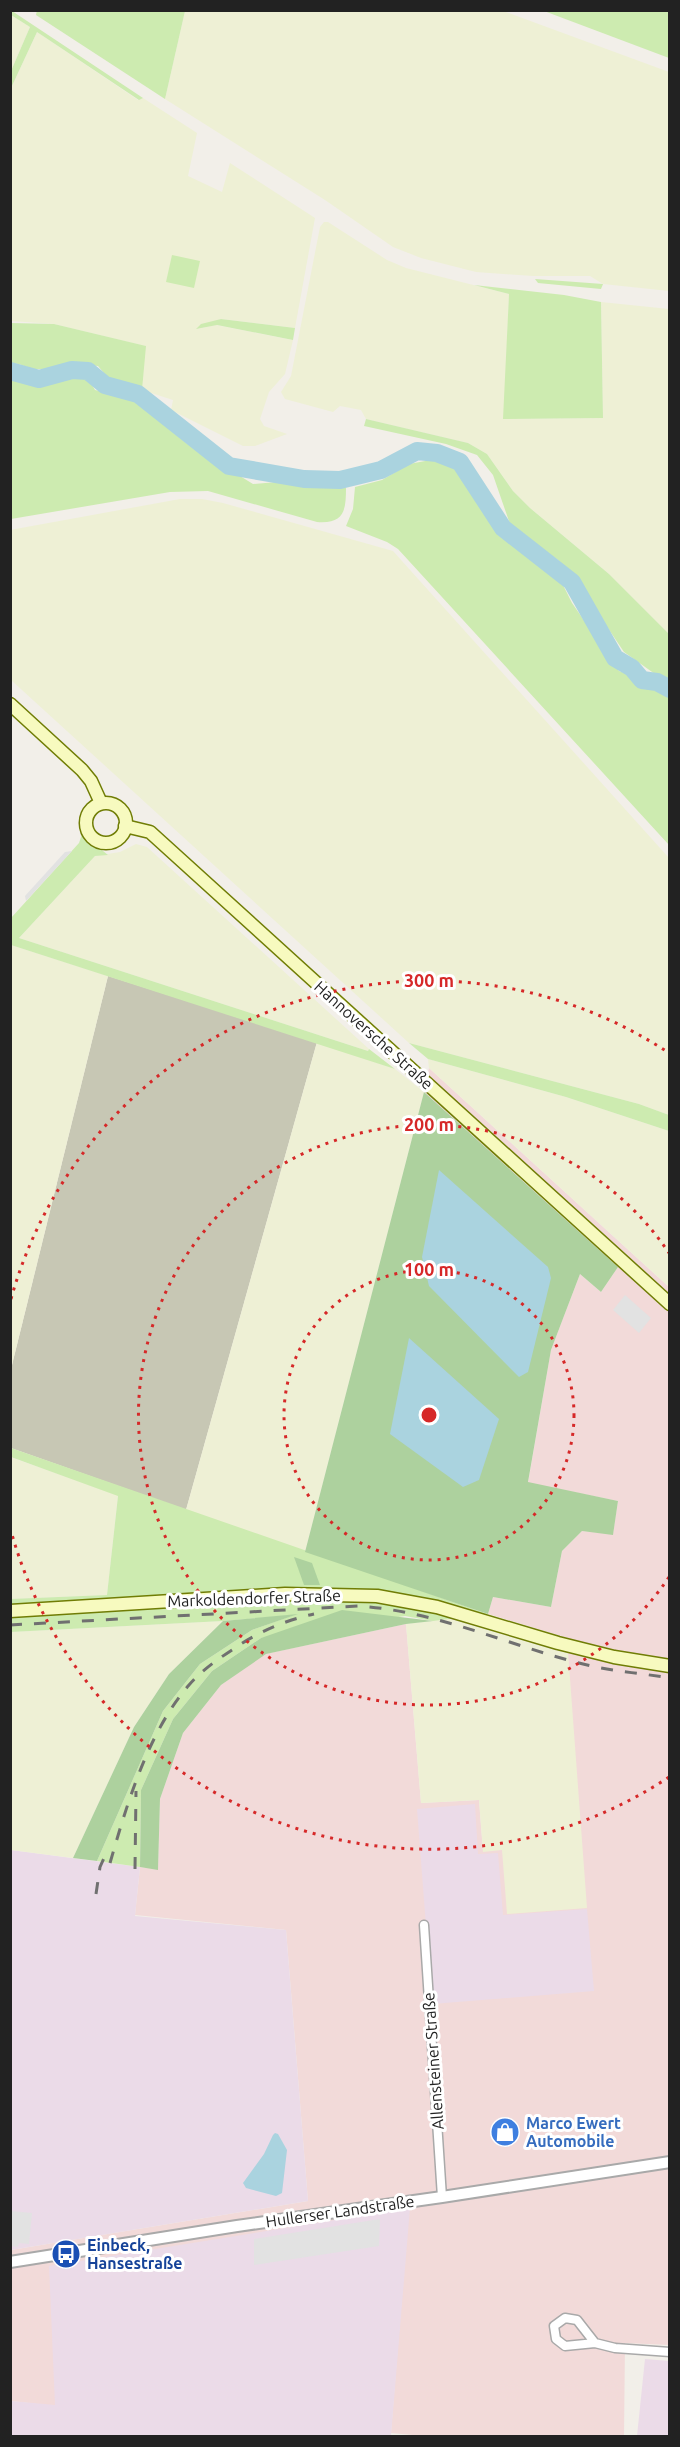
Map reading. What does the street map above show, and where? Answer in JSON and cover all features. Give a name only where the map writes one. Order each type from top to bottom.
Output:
[{"type":"main road","points":[[10,705],[81,770],[91,781],[101,803]]},
{"type":"main road","points":[[101,803],[117,806],[124,815],[125,826],[121,836],[112,842],[102,842],[92,838],[86,827],[87,815],[95,805],[101,803]]},
{"type":"main road","name":"Hannoversche Straße","points":[[125,826],[150,832],[669,1304]]},
{"type":"main road","name":"Markoldendorfer Straße","points":[[10,1611],[285,1594],[377,1596],[436,1607],[614,1657],[669,1666]]},
{"type":"street","name":"Allensteiner Straße","points":[[424,1925],[442,2197]]},
{"type":"street","name":"Hullerser Landstraße","points":[[10,2262],[669,2162]]},
{"type":"street","points":[[595,2343],[577,2320],[565,2318],[555,2326],[556,2339],[565,2346],[595,2343],[615,2348],[669,2352]]},
{"type":"shaded area","points":[[185,11],[503,11],[669,72],[669,291],[603,284],[590,276],[533,276],[476,272],[421,258],[393,247],[325,200],[165,99]]},
{"type":"shaded area","points":[[11,15],[30,27],[11,71]]},
{"type":"shaded area","points":[[37,32],[138,100],[143,98],[197,133],[188,176],[222,192],[230,163],[315,218],[295,328],[221,319],[197,329],[216,325],[293,340],[285,374],[269,392],[260,419],[264,426],[287,434],[255,446],[243,446],[171,410],[173,400],[142,390],[145,346],[54,324],[11,321],[11,88]]},
{"type":"shaded area","points":[[324,222],[328,222],[387,260],[406,268],[509,294],[504,419],[603,418],[601,302],[669,309],[669,634],[609,574],[530,508],[513,491],[487,454],[468,443],[366,419],[361,410],[340,406],[333,412],[285,399],[281,392],[291,376],[320,227]]},
{"type":"shaded area","points":[[180,499],[202,499],[223,503],[393,551],[669,858],[669,1115],[639,1104],[409,1043],[11,680],[10,530]]},
{"type":"shaded area","points":[[136,844],[147,847],[369,1049],[368,1051],[19,938],[95,856],[120,852]]},
{"type":"shaded area","points":[[72,851],[26,901],[25,896],[65,852]]},
{"type":"shaded area","points":[[10,945],[108,976],[11,1369]]},
{"type":"shaded area","points":[[108,976],[317,1042],[186,1510],[11,1448],[11,1369]]},
{"type":"shaded area","points":[[317,1042],[395,1069],[424,1092],[305,1552],[186,1510]]},
{"type":"shaded area","points":[[428,1059],[566,1097],[669,1131],[669,1287],[429,1068]]},
{"type":"shaded area","points":[[429,1068],[669,1287],[669,2345],[625,2343],[624,2436],[423,2436],[391,2433],[409,2208],[55,2406],[11,2401],[11,2250],[308,2201],[286,1930],[135,1915],[140,1867],[158,1869],[160,1799],[183,1733],[221,1685],[265,1654],[406,1624],[421,1803],[479,1800],[483,1851],[567,1638],[488,1614],[493,1597],[551,1607],[562,1551],[582,1531],[613,1534],[618,1501],[528,1483],[551,1350],[580,1274],[601,1292],[618,1267],[424,1092]]},
{"type":"shaded area","points":[[625,1295],[651,1318],[639,1333],[613,1310]]},
{"type":"shaded area","points":[[10,1457],[118,1495],[107,1595],[11,1599]]},
{"type":"shaded area","points":[[488,1614],[567,1638],[587,1908],[507,1914],[502,1850],[483,1852],[479,1800],[421,1803],[406,1624]]},
{"type":"shaded area","points":[[223,1621],[169,1674],[134,1727],[73,1858],[11,1850],[11,1632]]},
{"type":"shaded area","points":[[475,1804],[478,1854],[498,1853],[503,1915],[587,1909],[594,1991],[432,2004],[417,1809]]},
{"type":"shaded area","points":[[11,1850],[140,1867],[135,1916],[286,1930],[308,2201],[11,2250]]},
{"type":"shaded area","points":[[410,2208],[391,2436],[11,2436],[11,2401],[55,2405],[49,2266]]},
{"type":"shaded area","points":[[10,2211],[32,2213],[29,2244],[19,2243],[18,2247],[11,2246]]},
{"type":"shaded area","points":[[380,2219],[379,2246],[254,2265],[254,2239]]},
{"type":"shaded area","points":[[645,2359],[669,2361],[669,2436],[637,2436]]},
{"type":"green space","points":[[37,10],[185,11],[165,99],[36,15]]},
{"type":"green space","points":[[12,11],[143,98],[139,100],[37,32],[11,88],[11,71],[30,27],[11,15]]},
{"type":"green space","points":[[544,11],[669,11],[669,58]]},
{"type":"green space","points":[[172,255],[200,261],[194,288],[166,282]]},
{"type":"green space","points":[[535,279],[603,284],[601,289],[538,283]]},
{"type":"green space","points":[[474,285],[564,295],[601,302],[603,418],[503,419],[509,294]]},
{"type":"green space","points":[[221,319],[295,328],[293,340],[217,325],[196,329],[201,324]]},
{"type":"green space","points":[[11,323],[54,324],[146,346],[142,390],[110,380],[98,366],[34,369],[11,364]]},
{"type":"green space","points":[[63,376],[88,378],[95,390],[135,399],[186,443],[253,484],[277,482],[346,488],[342,514],[333,521],[317,522],[208,491],[170,492],[11,519],[11,379],[29,384]]},
{"type":"green space","points":[[366,419],[468,443],[487,454],[513,491],[530,508],[609,574],[669,634],[669,684],[624,652],[575,579],[558,560],[511,527],[493,475],[477,455],[446,444],[364,426]]},
{"type":"green space","points":[[436,459],[456,465],[497,532],[561,581],[572,603],[619,671],[630,675],[637,684],[669,696],[669,845],[398,549],[387,542],[346,526],[353,509],[355,487],[382,480],[409,464]]},
{"type":"green space","points":[[82,834],[108,855],[95,856],[19,938],[368,1051],[369,1049],[395,1069],[11,945],[11,918],[79,843]]},
{"type":"green space","points":[[409,1043],[639,1104],[669,1115],[669,1131],[566,1097],[428,1059]]},
{"type":"green space","points":[[424,1092],[618,1267],[601,1292],[580,1274],[551,1350],[528,1482],[618,1501],[613,1535],[582,1531],[562,1551],[551,1607],[493,1597],[488,1614],[305,1552]]},
{"type":"green space","points":[[11,1448],[488,1614],[433,1621],[405,1616],[261,1638],[212,1671],[173,1719],[141,1790],[140,1867],[97,1861],[163,1711],[200,1664],[252,1630],[294,1615],[11,1632],[10,1599],[107,1595],[118,1496],[11,1457]]},
{"type":"green space","points":[[294,1557],[312,1563],[320,1585],[304,1585]]},
{"type":"green space","points":[[342,1610],[433,1621],[406,1624],[266,1654],[221,1685],[183,1733],[160,1799],[158,1870],[140,1867],[141,1790],[173,1719],[212,1671],[261,1638]]},
{"type":"green space","points":[[298,1614],[252,1630],[200,1664],[163,1711],[97,1861],[73,1858],[134,1727],[169,1674],[223,1621]]},
{"type":"water","points":[[439,1170],[548,1267],[551,1278],[528,1372],[519,1377],[429,1286],[422,1257]]},
{"type":"water","points":[[409,1338],[499,1419],[479,1480],[463,1487],[390,1434]]},
{"type":"water","points":[[275,2133],[278,2134],[287,2150],[282,2193],[276,2196],[246,2188],[243,2183],[264,2154]]},
{"type":"waterway","points":[[10,371],[39,379],[72,370],[88,371],[105,385],[138,394],[229,466],[304,479],[340,480],[381,470],[417,451],[437,453],[460,462],[503,528],[572,582],[615,658],[632,668],[642,680],[657,682],[670,689]]},
{"type":"railway","points":[[10,1625],[358,1606],[387,1609],[443,1621],[590,1666],[670,1678]]},
{"type":"railway","points":[[110,1863],[132,1793],[150,1746],[189,1685],[210,1665],[253,1637],[283,1623],[314,1614]]},
{"type":"railway","points":[[135,1869],[136,1791]]},
{"type":"railway","points":[[96,1894],[100,1867],[108,1849]]},
{"type":"place","name":"Marco Ewert Automobile","points":[[505,2132]]},
{"type":"place","name":"Einbeck, Hansestraße","points":[[66,2254]]}]
